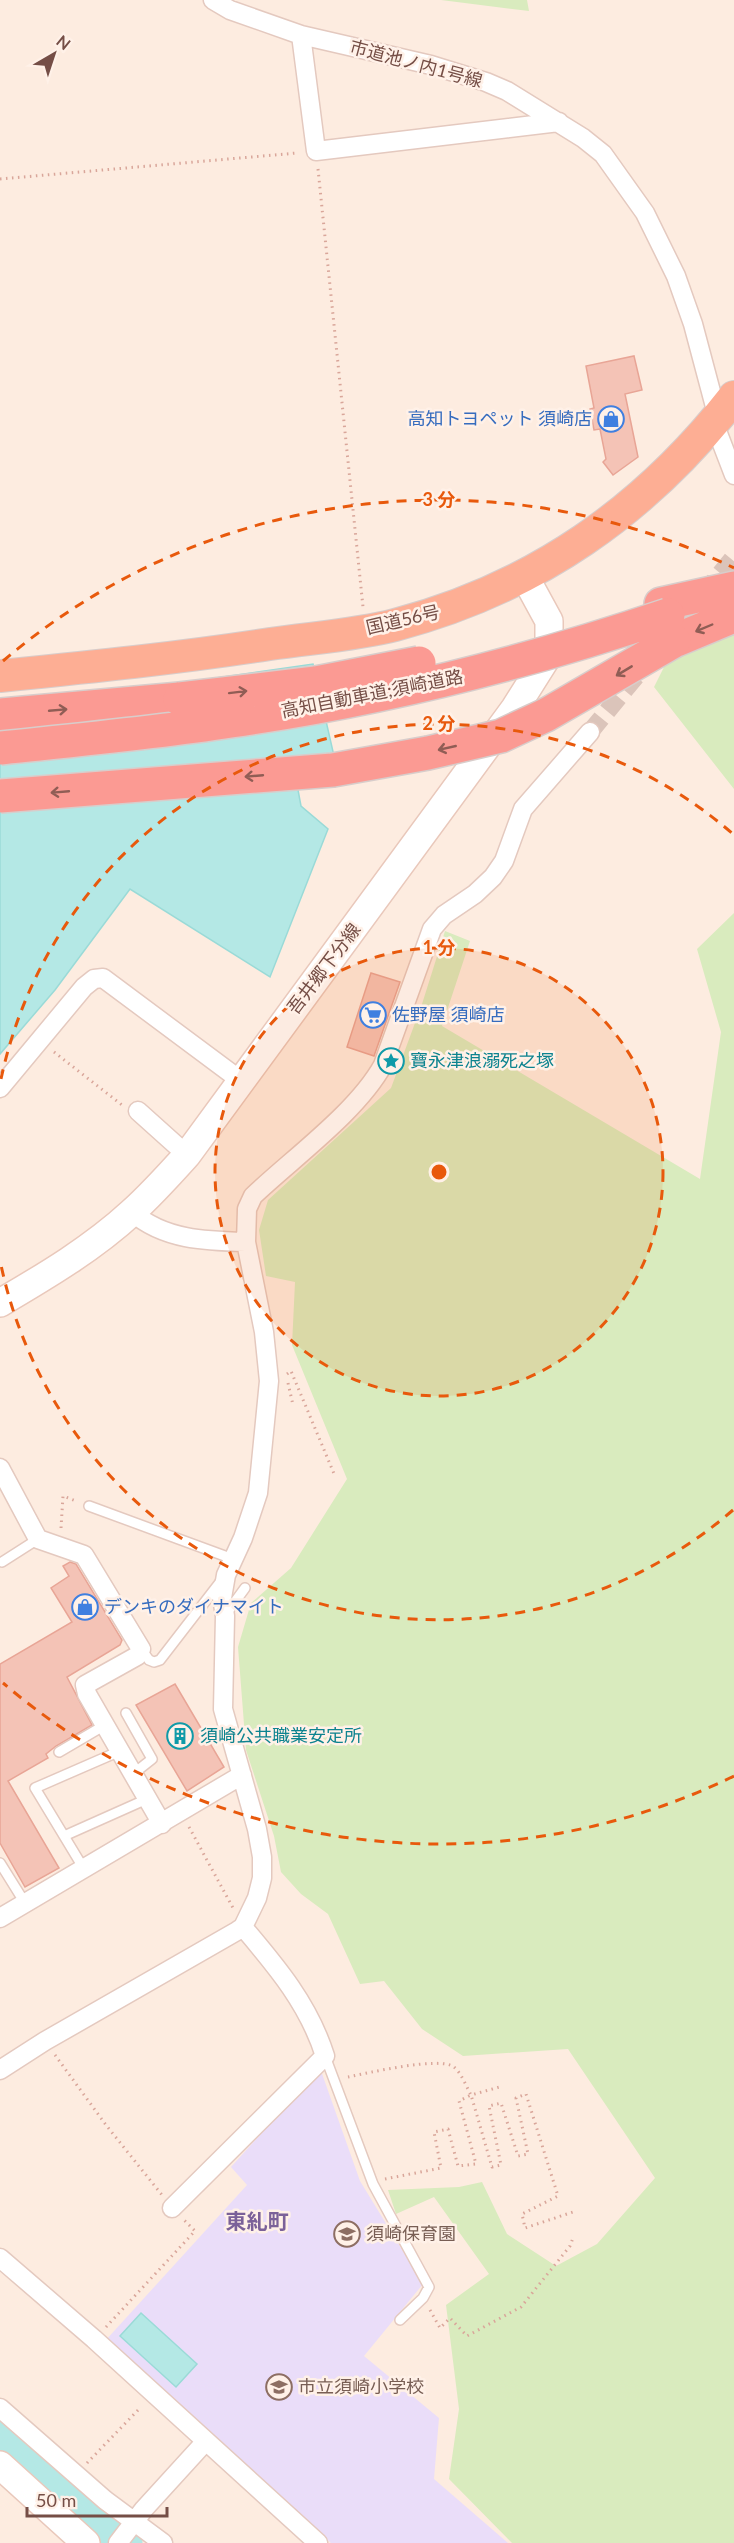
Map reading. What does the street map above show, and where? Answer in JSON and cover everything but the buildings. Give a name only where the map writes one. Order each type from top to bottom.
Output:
[{"type":"highway","name":"国道56号","points":[[0,676],[153,661],[392,626],[446,610],[525,577],[584,542],[644,495],[687,454],[722,413]]},
{"type":"highway","points":[[0,796],[333,770],[428,753],[510,731],[598,687],[668,620],[734,588]]},
{"type":"highway","name":"高知自動車道;須崎道路","points":[[0,748],[231,721],[360,699],[459,677],[668,620],[734,592]]},
{"type":"highway","points":[[0,715],[180,699],[316,683],[539,639],[596,625],[734,616]]},
{"type":"main road","name":"吾井郷下分線","points":[[0,1303],[69,1261],[132,1212],[187,1155],[515,708],[549,654],[549,621],[525,577]]},
{"type":"main road","points":[[0,2465],[86,2543]]},
{"type":"street","name":"市道池ノ内1号線","points":[[213,0],[230,10],[301,35],[465,74],[507,90],[559,122],[603,154],[645,213],[676,276],[722,413],[734,475]]},
{"type":"street","points":[[301,35],[316,151],[559,122]]},
{"type":"street","points":[[0,2070],[45,2041],[243,1927],[257,1898],[262,1868],[257,1829],[223,1709],[225,1616],[222,1598],[230,1567],[263,1494],[269,1381],[264,1332],[246,1242],[247,1209],[253,1196],[374,1082],[383,1065],[432,929],[444,915],[475,894],[493,877],[504,861],[523,809],[590,732]]},
{"type":"street","points":[[0,1088],[84,987],[94,979],[104,978],[240,1080]]},
{"type":"street","points":[[138,1111],[187,1155]]},
{"type":"street","points":[[132,1212],[143,1221],[167,1233],[204,1241],[246,1242]]},
{"type":"street","points":[[0,1468],[38,1539],[84,1555],[141,1649],[136,1656],[85,1684],[87,1694],[162,1824]]},
{"type":"street","points":[[0,1918],[242,1775]]},
{"type":"street","points":[[172,2208],[325,2056],[302,2002],[283,1974],[243,1927]]},
{"type":"street","points":[[0,2258],[94,2339],[318,2543]]},
{"type":"street","points":[[0,2408],[133,2525],[163,2543]]},
{"type":"street","points":[[118,2543],[206,2442]]},
{"type":"lane","points":[[89,1506],[230,1567],[160,1660],[154,1662],[149,1660],[141,1649]]},
{"type":"lane","points":[[2,1562],[38,1539]]},
{"type":"lane","points":[[225,1616],[245,1588]]},
{"type":"lane","points":[[126,1713],[152,1759],[133,1774]]},
{"type":"lane","points":[[59,1752],[105,1725]]},
{"type":"lane","points":[[84,1869],[35,1788],[120,1751]]},
{"type":"lane","points":[[64,1836],[147,1799]]},
{"type":"lane","points":[[0,1863],[25,1903]]},
{"type":"lane","points":[[325,2056],[373,2184],[429,2287],[423,2298],[400,2320]]},
{"type":"path","points":[[0,179],[316,151],[362,606],[369,629]]},
{"type":"path","points":[[39,1039],[111,1097],[128,1109],[138,1111]]},
{"type":"path","points":[[293,1405],[286,1374],[291,1371],[335,1476]]},
{"type":"path","points":[[60,1548],[63,1496],[89,1506]]},
{"type":"path","points":[[181,1812],[243,1927]]},
{"type":"path","points":[[45,2041],[106,2125],[172,2208],[195,2231],[94,2339]]},
{"type":"path","points":[[334,2079],[437,2062],[452,2066],[460,2073],[471,2095],[492,2167],[501,2165],[489,2106],[501,2103],[518,2156],[528,2154],[516,2098],[525,2094],[558,2196],[522,2214],[525,2228],[573,2212]]},
{"type":"path","points":[[384,2179],[441,2168],[434,2132],[447,2129],[458,2166],[476,2164],[459,2102],[471,2095],[503,2086]]},
{"type":"path","points":[[423,2298],[440,2328],[450,2318],[467,2336],[521,2307],[570,2246],[573,2238]]},
{"type":"path","points":[[76,2475],[154,2394]]},
{"type":"shaded area","name":"市立須崎小学校","points":[[320,2068],[360,2181],[423,2284],[364,2356],[439,2418],[434,2479],[508,2543],[331,2543],[105,2341],[247,2185],[231,2167]]},
{"type":"green space","points":[[441,0],[527,0],[529,11]]},
{"type":"green space","points":[[734,631],[734,789],[654,687],[667,661]]},
{"type":"green space","points":[[734,913],[734,2543],[512,2543],[449,2479],[459,2409],[446,2305],[489,2274],[434,2197],[396,2214],[388,2190],[459,2187],[482,2182],[507,2234],[556,2266],[597,2244],[655,2178],[568,2049],[463,2056],[422,2029],[384,1981],[360,1984],[328,1914],[301,1894],[281,1872],[274,1836],[246,1750],[238,1647],[251,1603],[291,1568],[347,1479],[292,1345],[295,1282],[266,1276],[259,1230],[268,1200],[391,1088],[422,1004],[445,931],[470,941],[442,1026],[700,1179],[721,1032],[697,949]]},
{"type":"green space","points":[[0,2414],[121,2523],[121,2527],[110,2540],[106,2541],[0,2444]]},
{"type":"water","points":[[313,664],[334,756],[298,790],[301,806],[328,829],[270,977],[130,889],[55,990],[0,1054],[0,709]]},
{"type":"water","points":[[141,2313],[197,2364],[176,2387],[120,2336]]},
{"type":"waterway","points":[[0,2435],[126,2543]]},
{"type":"tunnel","points":[[669,636],[734,557]]},
{"type":"tunnel","points":[[590,732],[642,669]]},
{"type":"place","name":"高知トヨペット 須崎店","points":[[611,419]]},
{"type":"place","name":"佐野屋 須崎店","points":[[373,1015]]},
{"type":"place","name":"寶永津浪溺死之塚","points":[[391,1061]]},
{"type":"place","name":"デンキのダイナマイト","points":[[85,1607]]},
{"type":"place","name":"須崎公共職業安定所","points":[[180,1736]]},
{"type":"place","name":"須崎保育園","points":[[347,2234]]},
{"type":"place","name":"市立須崎小学校","points":[[279,2387]]},
{"type":"district","name":"東糺町","points":[[257,2222]]}]
